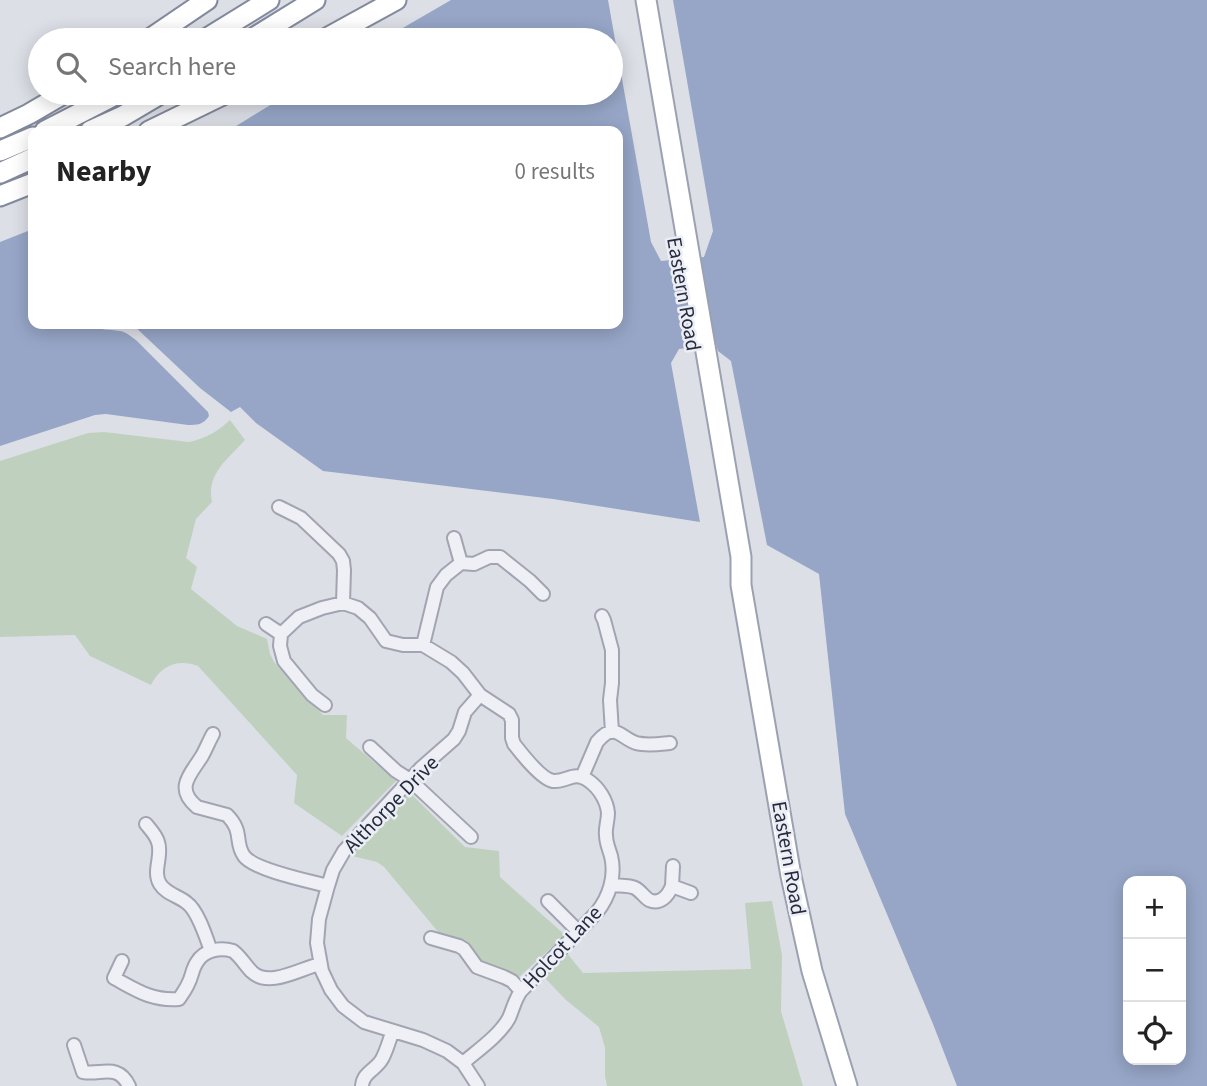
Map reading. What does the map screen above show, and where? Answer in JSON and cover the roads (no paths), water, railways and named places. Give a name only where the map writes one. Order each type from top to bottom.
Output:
[{"type":"main road","points":[[166,28],[207,0]]},
{"type":"main road","points":[[224,28],[269,0]]},
{"type":"main road","points":[[270,28],[315,0]]},
{"type":"main road","points":[[345,28],[396,0]]},
{"type":"main road","name":"Eastern Road","points":[[632,0],[673,191]]},
{"type":"main road","name":"Eastern Road","points":[[646,0],[673,191],[706,384],[730,559],[741,585],[791,876],[812,971],[847,1086]]},
{"type":"main road","points":[[0,128],[44,105]]},
{"type":"main road","points":[[55,126],[96,105]]},
{"type":"main road","points":[[101,126],[141,105]]},
{"type":"main road","points":[[159,126],[202,105]]},
{"type":"main road","points":[[0,151],[28,139]]},
{"type":"main road","points":[[0,173],[28,160]]},
{"type":"main road","points":[[0,196],[28,185]]},
{"type":"street","points":[[279,507],[301,518],[339,554],[344,570],[343,603]]},
{"type":"street","points":[[454,538],[461,563]]},
{"type":"street","points":[[423,645],[437,587],[453,568],[461,563],[474,564],[489,557],[500,557],[543,594]]},
{"type":"street","points":[[325,705],[312,695],[284,660],[280,652],[281,635],[299,617],[343,603],[358,608],[370,618],[386,641],[403,645],[423,645],[458,668],[480,695],[503,709],[512,720],[512,741],[544,777],[553,781],[574,776],[582,778],[597,742],[612,732],[622,734],[640,744],[670,743]]},
{"type":"street","points":[[601,617],[612,650],[612,732]]},
{"type":"street","points":[[266,624],[281,635]]},
{"type":"street","name":"Althorpe Drive","points":[[478,1086],[463,1063],[440,1047],[364,1022],[342,1006],[331,990],[320,964],[317,933],[333,870],[344,851],[410,780],[454,739],[465,712],[480,695]]},
{"type":"street","points":[[213,734],[187,778],[186,791],[193,804],[227,815],[238,831],[241,852],[250,863],[328,886]]},
{"type":"street","points":[[370,747],[471,837]]},
{"type":"street","name":"Holcot Lane","points":[[463,1063],[506,1022],[521,991],[601,906],[611,885],[612,862],[606,835],[607,808],[599,791],[582,778]]},
{"type":"street","points":[[146,824],[158,840],[160,854],[157,872],[161,886],[190,904],[211,951]]},
{"type":"street","points":[[611,885],[633,888],[648,899],[659,901],[668,896],[672,887],[673,866]]},
{"type":"street","points":[[672,887],[691,893]]},
{"type":"street","points":[[548,901],[578,931]]},
{"type":"street","points":[[431,938],[459,946],[477,967],[505,977],[521,991]]},
{"type":"street","points":[[122,961],[114,978],[159,999],[179,999],[200,957],[219,949],[233,951],[252,972],[265,979],[274,979],[320,964]]},
{"type":"street","points":[[362,1086],[365,1075],[380,1062],[393,1031]]},
{"type":"street","points":[[74,1045],[83,1072],[116,1072],[129,1086]]},
{"type":"water","points":[[451,0],[608,0],[613,28],[403,28]]},
{"type":"water","points":[[673,0],[1207,0],[1207,1086],[957,1086],[845,814],[819,574],[767,545],[731,361],[718,351],[716,344],[679,349],[671,363],[700,522],[553,499],[323,471],[256,423],[240,407],[231,412],[200,388],[137,329],[623,329],[623,126],[236,126],[270,105],[623,105],[623,84],[651,242],[661,261],[704,257],[713,231]]},
{"type":"water","points":[[28,231],[28,329],[101,329],[127,333],[209,416],[197,425],[188,425],[106,414],[95,415],[0,446],[0,242]]}]
